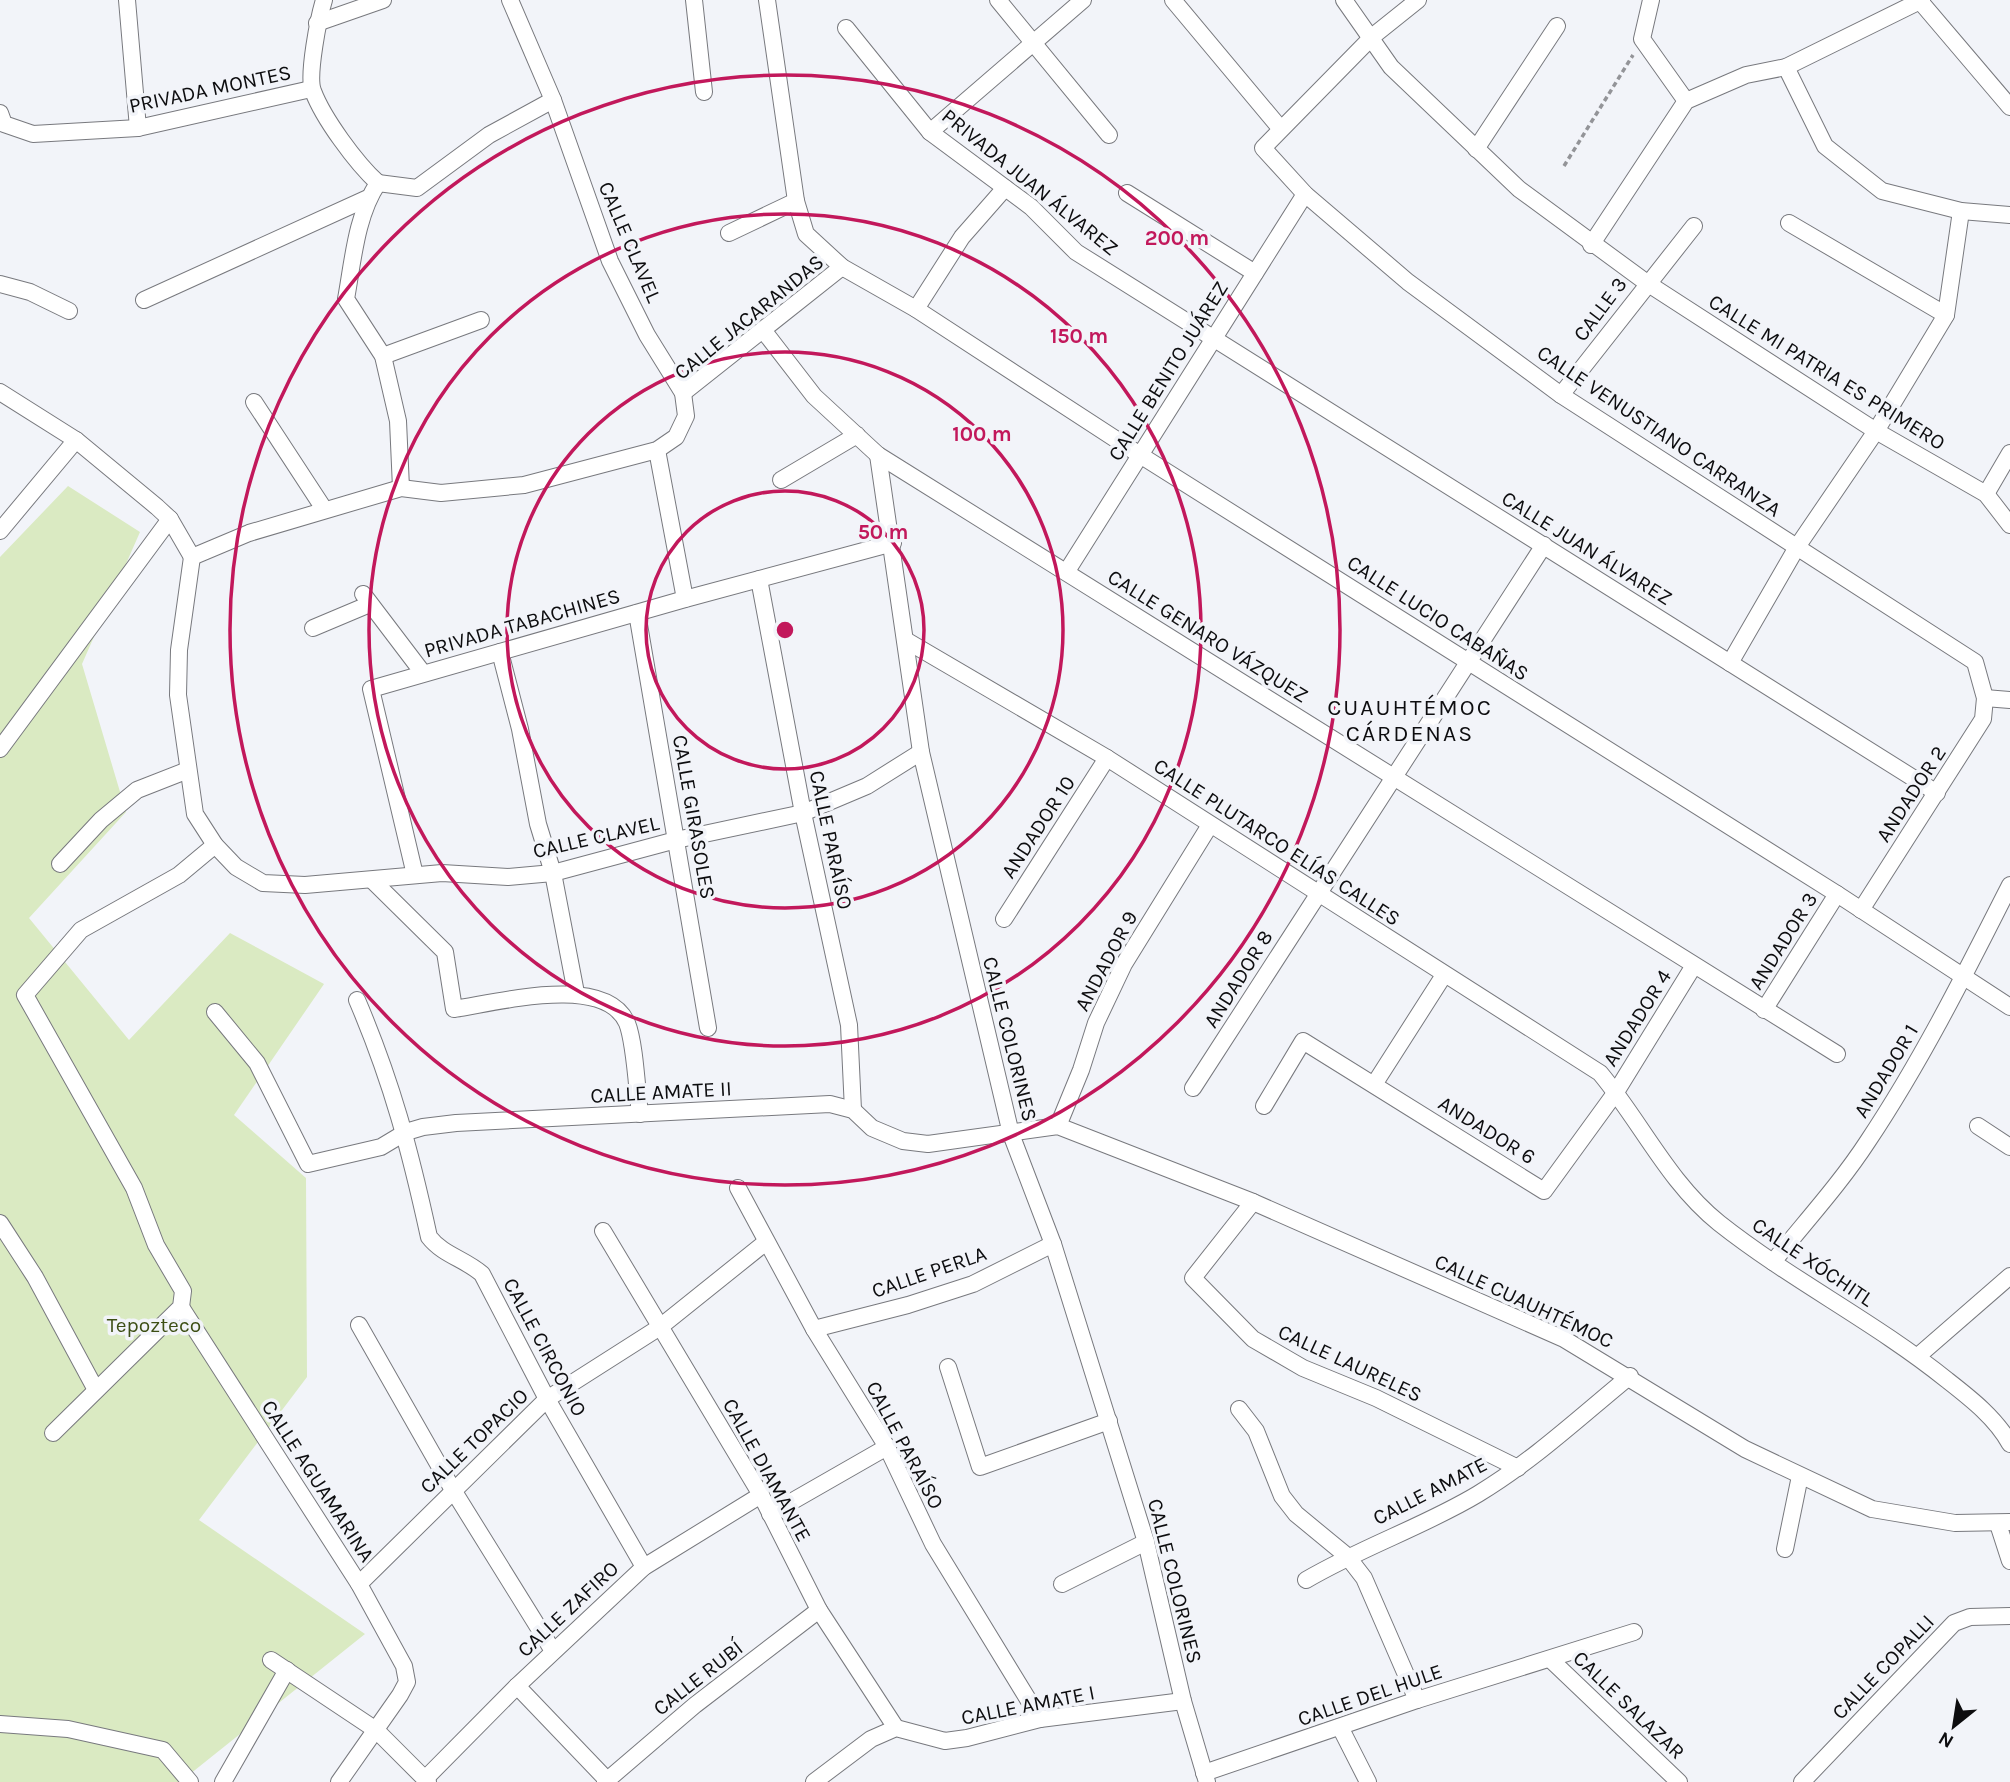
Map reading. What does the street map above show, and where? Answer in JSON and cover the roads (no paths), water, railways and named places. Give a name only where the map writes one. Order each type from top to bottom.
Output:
[{"type":"street","points":[[127,0],[138,128]]},
{"type":"street","points":[[324,0],[317,23],[312,89],[358,165],[378,183],[416,188],[489,135],[552,100]]},
{"type":"street","points":[[317,23],[383,0]]},
{"type":"street","name":"CALLE CLAVEL","points":[[510,0],[552,100],[611,261],[647,335],[683,393]]},
{"type":"street","points":[[694,0],[704,92]]},
{"type":"street","name":"CALLE LUCIO CABAÑAS","points":[[767,0],[796,201],[806,234],[842,267],[916,309],[1140,455],[1861,909],[2010,1007]]},
{"type":"street","points":[[998,0],[1109,135]]},
{"type":"street","points":[[930,132],[1083,0]]},
{"type":"street","points":[[1173,0],[1280,128],[1373,36],[1418,0]]},
{"type":"street","name":"CALLE MI PATRIA ES PRIMERO","points":[[1345,0],[1373,36],[1391,67],[1519,189],[1591,245],[1876,431],[1989,497]]},
{"type":"street","points":[[1651,0],[1642,39],[1686,101]]},
{"type":"street","points":[[1591,245],[1686,101],[1746,75],[1786,67],[1920,0],[2010,107]]},
{"type":"street","points":[[1476,149],[1557,26]]},
{"type":"street","name":"PRIVADA JUAN ÁLVAREZ","points":[[846,28],[930,132],[1031,207],[1076,252],[1213,339]]},
{"type":"street","points":[[1786,67],[1825,146],[1882,191],[1961,211],[2010,215]]},
{"type":"street","name":"PRIVADA MONTES","points":[[0,113],[4,124],[33,134],[138,128],[312,89]]},
{"type":"street","name":"CALLE VENUSTIANO CARRANZA","points":[[1280,128],[1263,148],[1305,194],[1408,282],[1561,395],[1975,662],[1985,698]]},
{"type":"street","points":[[378,183],[369,198],[346,299],[383,356],[398,421],[401,488]]},
{"type":"street","points":[[916,309],[962,237],[1005,188]]},
{"type":"street","points":[[1127,192],[1255,272]]},
{"type":"street","name":"CALLE BENITO JUÁREZ","points":[[1066,571],[1305,194]]},
{"type":"street","points":[[144,300],[369,198]]},
{"type":"street","points":[[729,233],[796,201]]},
{"type":"street","points":[[1730,663],[1797,547],[1876,431],[1946,315],[1961,211]]},
{"type":"street","points":[[1789,223],[1946,315]]},
{"type":"street","name":"CALLE 3","points":[[1561,395],[1694,226]]},
{"type":"street","name":"CALLE JACARANDAS","points":[[192,557],[249,533],[401,488],[441,494],[524,485],[657,450],[676,438],[687,416],[683,393],[842,267]]},
{"type":"street","points":[[0,284],[30,292],[69,311]]},
{"type":"street","points":[[383,356],[481,320]]},
{"type":"street","points":[[763,330],[814,396],[878,455]]},
{"type":"street","name":"CALLE JUAN ÁLVAREZ","points":[[1213,339],[1937,793]]},
{"type":"street","points":[[0,392],[76,440],[170,519],[192,557],[179,650],[178,695],[195,814],[215,845]]},
{"type":"street","points":[[254,402],[324,509]]},
{"type":"street","points":[[781,480],[857,435]]},
{"type":"street","points":[[0,531],[76,440]]},
{"type":"street","points":[[657,450],[685,599]]},
{"type":"street","points":[[1989,497],[2010,453]]},
{"type":"street","name":"CALLE COLORINES","points":[[878,455],[893,543],[921,752],[1011,1134],[1053,1244],[1146,1542],[1183,1701],[1206,1777]]},
{"type":"street","name":"CALLE GENARO VÁZQUEZ","points":[[878,455],[1693,967],[1837,1054]]},
{"type":"street","points":[[1989,497],[2010,506]]},
{"type":"street","points":[[1989,497],[2010,525]]},
{"type":"street","points":[[0,749],[170,519]]},
{"type":"street","name":"PRIVADA TABACHINES","points":[[415,875],[371,690],[685,599],[893,543]]},
{"type":"street","name":"ANDADOR 8","points":[[1193,1088],[1544,545]]},
{"type":"street","name":"CALLE PARAÍSO","points":[[758,579],[803,813],[849,1025],[853,1110]]},
{"type":"street","points":[[313,628],[366,599],[424,673]]},
{"type":"street","name":"CALLE GIRASOLES","points":[[637,613],[708,1028]]},
{"type":"street","name":"CALLE PLUTARCO ELÍAS CALLES","points":[[907,641],[1107,758],[1318,892],[1444,975],[1577,1057],[1600,1073],[1616,1092]]},
{"type":"street","points":[[500,652],[520,729],[538,824],[553,873],[576,993]]},
{"type":"street","points":[[1985,698],[2010,700]]},
{"type":"street","name":"ANDADOR 2","points":[[1861,909],[1983,719],[1985,698]]},
{"type":"street","name":"CALLE CLAVEL","points":[[215,845],[236,867],[263,883],[305,885],[373,881],[415,875],[508,877],[553,873],[676,840],[803,813],[867,786],[921,752]]},
{"type":"street","name":"ANDADOR 10","points":[[1004,919],[1107,758]]},
{"type":"street","points":[[61,864],[101,820],[137,790],[188,770]]},
{"type":"street","name":"ANDADOR 9","points":[[1058,1126],[1082,1070],[1096,1023],[1125,964],[1210,825]]},
{"type":"street","name":"CALLE AGUAMARINA","points":[[215,845],[179,875],[81,930],[25,995],[134,1188],[156,1245],[183,1291],[181,1307],[359,1584],[404,1666],[407,1682],[376,1730]]},
{"type":"street","points":[[373,881],[445,952],[454,1009],[576,993],[604,999],[627,1022],[640,1114]]},
{"type":"street","name":"ANDADOR 1","points":[[1773,1262],[1866,1144],[1894,1101],[1963,978],[2010,885]]},
{"type":"street","name":"ANDADOR 3","points":[[1764,1010],[1837,894]]},
{"type":"street","name":"ANDADOR 4","points":[[1616,1092],[1693,967]]},
{"type":"street","points":[[1375,1083],[1444,975]]},
{"type":"street","name":"CALLE CIRCONIO","points":[[357,1000],[386,1067],[406,1132],[429,1237],[437,1247],[466,1260],[482,1274],[547,1399],[644,1567]]},
{"type":"street","name":"CALLE AMATE II","points":[[215,1012],[257,1063],[308,1164],[381,1147],[406,1132],[457,1123],[830,1104],[853,1110],[872,1128],[903,1141],[928,1144],[1011,1134]]},
{"type":"street","name":"ANDADOR 6","points":[[1264,1106],[1303,1041],[1375,1083],[1544,1191],[1616,1092]]},
{"type":"street","name":"CALLE XÓCHITL","points":[[1616,1092],[1654,1153],[1716,1221],[1773,1262],[1917,1356],[1977,1404],[2010,1444]]},
{"type":"street","points":[[1011,1134],[1058,1126]]},
{"type":"street","name":"CALLE CUAUHTÉMOC","points":[[1058,1126],[1252,1202],[1553,1334],[1630,1376],[1745,1449],[1872,1509],[1942,1521],[2004,1523]]},
{"type":"street","points":[[1978,1126],[2010,1147]]},
{"type":"street","name":"CALLE PARAÍSO","points":[[738,1188],[814,1329],[887,1447],[933,1544],[1040,1719]]},
{"type":"street","name":"CALLE LAURELES","points":[[1252,1202],[1193,1278],[1253,1339],[1303,1368],[1376,1398],[1518,1468]]},
{"type":"street","points":[[0,1223],[35,1277],[96,1390]]},
{"type":"street","name":"CALLE DIAMANTE","points":[[603,1231],[761,1494],[819,1610],[896,1728]]},
{"type":"street","name":"CALLE TOPACIO","points":[[359,1584],[547,1399],[660,1327],[766,1242]]},
{"type":"street","name":"CALLE PERLA","points":[[814,1329],[908,1305],[973,1283],[1053,1244]]},
{"type":"street","points":[[1917,1356],[2010,1276]]},
{"type":"street","points":[[53,1433],[181,1307]]},
{"type":"street","points":[[359,1325],[453,1490],[553,1651]]},
{"type":"street","points":[[948,1367],[980,1467],[1109,1421]]},
{"type":"street","name":"CALLE AMATE","points":[[1307,1580],[1348,1556],[1476,1495],[1518,1468],[1630,1376]]},
{"type":"street","points":[[1239,1409],[1256,1431],[1282,1496],[1296,1514],[1348,1556],[1364,1578],[1417,1700]]},
{"type":"street","points":[[770,1514],[887,1447]]},
{"type":"street","points":[[1785,1549],[1800,1476]]},
{"type":"street","name":"CALLE ZAFIRO","points":[[426,1781],[517,1686],[644,1567],[761,1494]]},
{"type":"street","points":[[2004,1523],[2010,1561]]},
{"type":"street","points":[[1062,1584],[1146,1542]]},
{"type":"street","name":"CALLE RUBÍ","points":[[606,1781],[695,1705],[819,1610]]},
{"type":"street","name":"CALLE COPALLI","points":[[1802,1782],[1954,1623],[1970,1617],[2010,1616]]},
{"type":"street","name":"CALLE DEL HULE","points":[[1206,1777],[1417,1700],[1633,1632]]},
{"type":"street","name":"CALLE SALAZAR","points":[[1550,1659],[1679,1782]]},
{"type":"street","points":[[271,1660],[376,1730],[426,1781]]},
{"type":"street","points":[[223,1782],[288,1670]]},
{"type":"street","points":[[517,1686],[606,1781]]},
{"type":"street","name":"CALLE AMATE I","points":[[896,1728],[945,1741],[1040,1719],[1183,1701]]},
{"type":"street","points":[[0,1724],[68,1730],[163,1750],[190,1782]]},
{"type":"street","points":[[1340,1727],[1368,1782]]},
{"type":"street","points":[[814,1782],[870,1739],[896,1728]]},
{"type":"street","points":[[339,1782],[376,1730]]},
{"type":"district","name":"CUAUHTÉMOC CÁRDENAS","points":[[1410,720]]},
{"type":"park label","name":"Tepozteco","points":[[154,1325]]}]
